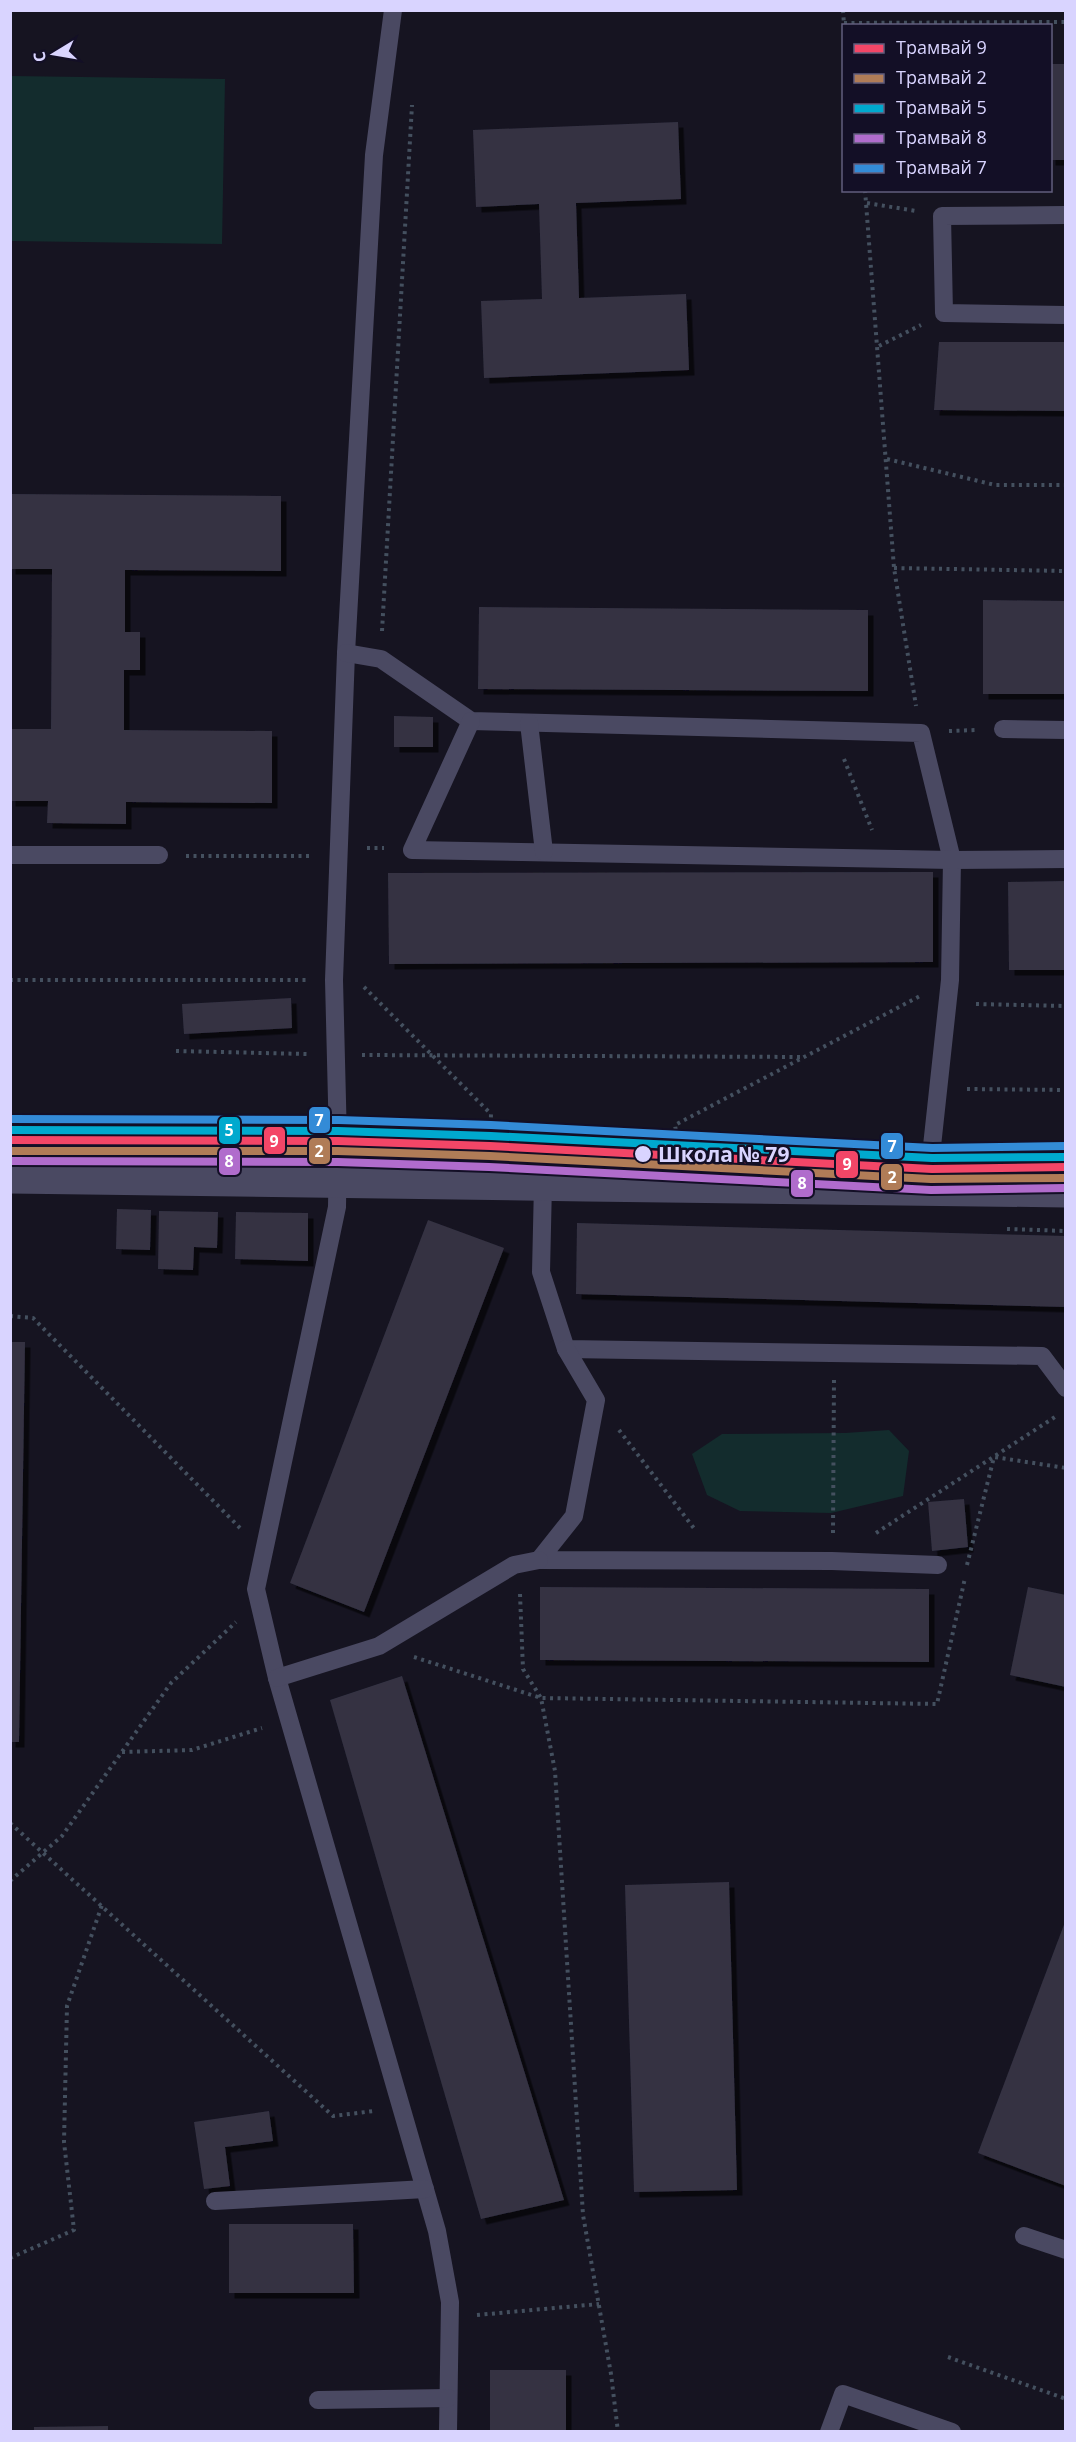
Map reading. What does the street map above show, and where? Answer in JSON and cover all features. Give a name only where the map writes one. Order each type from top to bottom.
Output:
[{"type":"street","points":[[10,1177],[1065,1191]]},
{"type":"lane","points":[[393,10],[374,155],[346,653],[334,980],[337,1207],[256,1589],[277,1678],[437,2231],[450,2301],[448,2432]]},
{"type":"lane","points":[[1065,215],[942,216],[944,313],[1065,315]]},
{"type":"lane","points":[[346,653],[381,659],[471,722],[921,733],[952,860],[950,980],[932,1146],[934,1189]]},
{"type":"lane","points":[[471,722],[412,850],[952,860],[1065,859]]},
{"type":"lane","points":[[530,723],[544,852]]},
{"type":"lane","points":[[1003,729],[1065,730]]},
{"type":"lane","points":[[10,855],[159,855]]},
{"type":"lane","points":[[539,1560],[574,1516],[596,1400],[566,1349],[541,1272],[543,1184]]},
{"type":"lane","points":[[566,1349],[1042,1356],[1065,1388]]},
{"type":"lane","points":[[277,1678],[379,1646],[514,1565],[539,1560],[832,1561],[938,1565]]},
{"type":"lane","points":[[215,2201],[424,2189]]},
{"type":"lane","points":[[1024,2235],[1065,2250]]},
{"type":"lane","points":[[830,2432],[843,2394],[952,2432]]},
{"type":"lane","points":[[318,2400],[448,2398]]},
{"type":"path","points":[[843,10],[844,24],[1065,22]]},
{"type":"path","points":[[381,659],[412,94]]},
{"type":"path","points":[[865,192],[879,346],[894,568],[921,733],[1003,729]]},
{"type":"path","points":[[867,203],[942,216]]},
{"type":"path","points":[[879,346],[944,313]]},
{"type":"path","points":[[887,459],[995,485],[1065,485]]},
{"type":"path","points":[[894,568],[1065,571]]},
{"type":"path","points":[[832,730],[884,859]]},
{"type":"path","points":[[159,855],[339,856]]},
{"type":"path","points":[[363,975],[363,987]]},
{"type":"path","points":[[10,980],[334,980],[363,987],[491,1114],[490,1156]]},
{"type":"path","points":[[680,1157],[675,1125],[950,980]]},
{"type":"path","points":[[948,1003],[1065,1006]]},
{"type":"path","points":[[176,1051],[433,1056],[804,1057]]},
{"type":"path","points":[[939,1088],[1065,1090]]},
{"type":"path","points":[[10,1316],[33,1317],[264,1552]]},
{"type":"path","points":[[832,1561],[834,1353]]},
{"type":"path","points":[[596,1400],[718,1561]]},
{"type":"path","points":[[832,1561],[1065,1410]]},
{"type":"path","points":[[994,1457],[1065,1468]]},
{"type":"path","points":[[379,1646],[541,1698],[938,1704],[968,1563],[994,1457]]},
{"type":"path","points":[[539,1560],[520,1587],[523,1669],[541,1698],[555,1771],[584,2215],[618,2432]]},
{"type":"path","points":[[10,1881],[62,1836],[171,1683],[259,1601]]},
{"type":"path","points":[[122,1752],[192,1750],[289,1719]]},
{"type":"path","points":[[10,1823],[333,2116],[401,2107]]},
{"type":"path","points":[[10,2258],[74,2230],[64,2142],[67,2006],[102,1905]]},
{"type":"path","points":[[450,2317],[599,2304]]},
{"type":"path","points":[[948,2357],[1065,2399]]},
{"type":"green space","points":[[11,76],[225,79],[222,244],[11,241]]},
{"type":"green space","points":[[889,1430],[909,1451],[903,1496],[831,1513],[740,1511],[707,1495],[692,1454],[722,1434],[845,1433]]},
{"type":"building","points":[[1052,64],[1066,64],[1066,160],[1052,160]]},
{"type":"building","points":[[678,122],[681,199],[576,203],[579,298],[686,294],[689,370],[484,378],[481,301],[542,299],[539,204],[476,207],[473,130]]},
{"type":"building","points":[[939,342],[1066,342],[1066,411],[934,410]]},
{"type":"building","points":[[10,494],[281,496],[281,571],[125,570],[125,632],[140,632],[140,670],[124,670],[124,730],[272,731],[272,803],[126,802],[126,824],[47,823],[48,801],[10,801],[10,729],[51,729],[52,569],[10,569]]},
{"type":"building","points":[[983,600],[1066,601],[1066,694],[983,694]]},
{"type":"building","points":[[479,607],[868,610],[868,691],[478,689]]},
{"type":"building","points":[[394,716],[433,717],[433,747],[394,747]]},
{"type":"building","points":[[933,872],[933,962],[389,964],[388,873]]},
{"type":"building","points":[[1066,881],[1066,970],[1009,970],[1008,882]]},
{"type":"building","points":[[291,998],[292,1028],[184,1034],[182,1004]]},
{"type":"building","points":[[117,1209],[151,1210],[150,1250],[116,1249]]},
{"type":"building","points":[[159,1211],[218,1212],[217,1248],[194,1247],[193,1270],[158,1269]]},
{"type":"building","points":[[236,1212],[308,1213],[308,1261],[235,1259]]},
{"type":"building","points":[[428,1220],[504,1248],[364,1612],[290,1583]]},
{"type":"building","points":[[577,1223],[1066,1236],[1066,1307],[576,1294]]},
{"type":"building","points":[[10,1342],[25,1342],[19,1742],[10,1742]]},
{"type":"building","points":[[964,1499],[968,1547],[932,1551],[928,1502]]},
{"type":"building","points":[[540,1587],[929,1589],[929,1662],[540,1660]]},
{"type":"building","points":[[1028,1587],[1066,1595],[1066,1687],[1010,1675]]},
{"type":"building","points":[[402,1676],[564,2200],[481,2219],[330,1700]]},
{"type":"building","points":[[729,1882],[737,2190],[634,2192],[625,1885]]},
{"type":"building","points":[[1066,1922],[1066,2186],[978,2153]]},
{"type":"building","points":[[269,2111],[273,2141],[225,2147],[230,2186],[204,2189],[194,2122]]},
{"type":"building","points":[[229,2224],[353,2224],[354,2293],[229,2293]]},
{"type":"building","points":[[490,2370],[566,2370],[566,2432],[490,2432]]},
{"type":"building","points":[[108,2426],[108,2432],[34,2432],[34,2427]]},
{"type":"tram line","name":"7","points":[[10,1119],[339,1120],[491,1125],[932,1148],[1066,1146]]},
{"type":"tram line","name":"5","points":[[10,1130],[338,1131],[491,1136],[932,1158],[1066,1157]]},
{"type":"tram line","name":"9","points":[[10,1140],[338,1141],[490,1146],[932,1169],[1066,1167]]},
{"type":"tram line","name":"2","points":[[10,1151],[338,1151],[490,1156],[931,1179],[1066,1178]]},
{"type":"tram line","name":"8","points":[[10,1161],[338,1162],[489,1167],[931,1190],[1066,1188]]},
{"type":"place","name":"Школа № 79","points":[[643,1154]]}]
